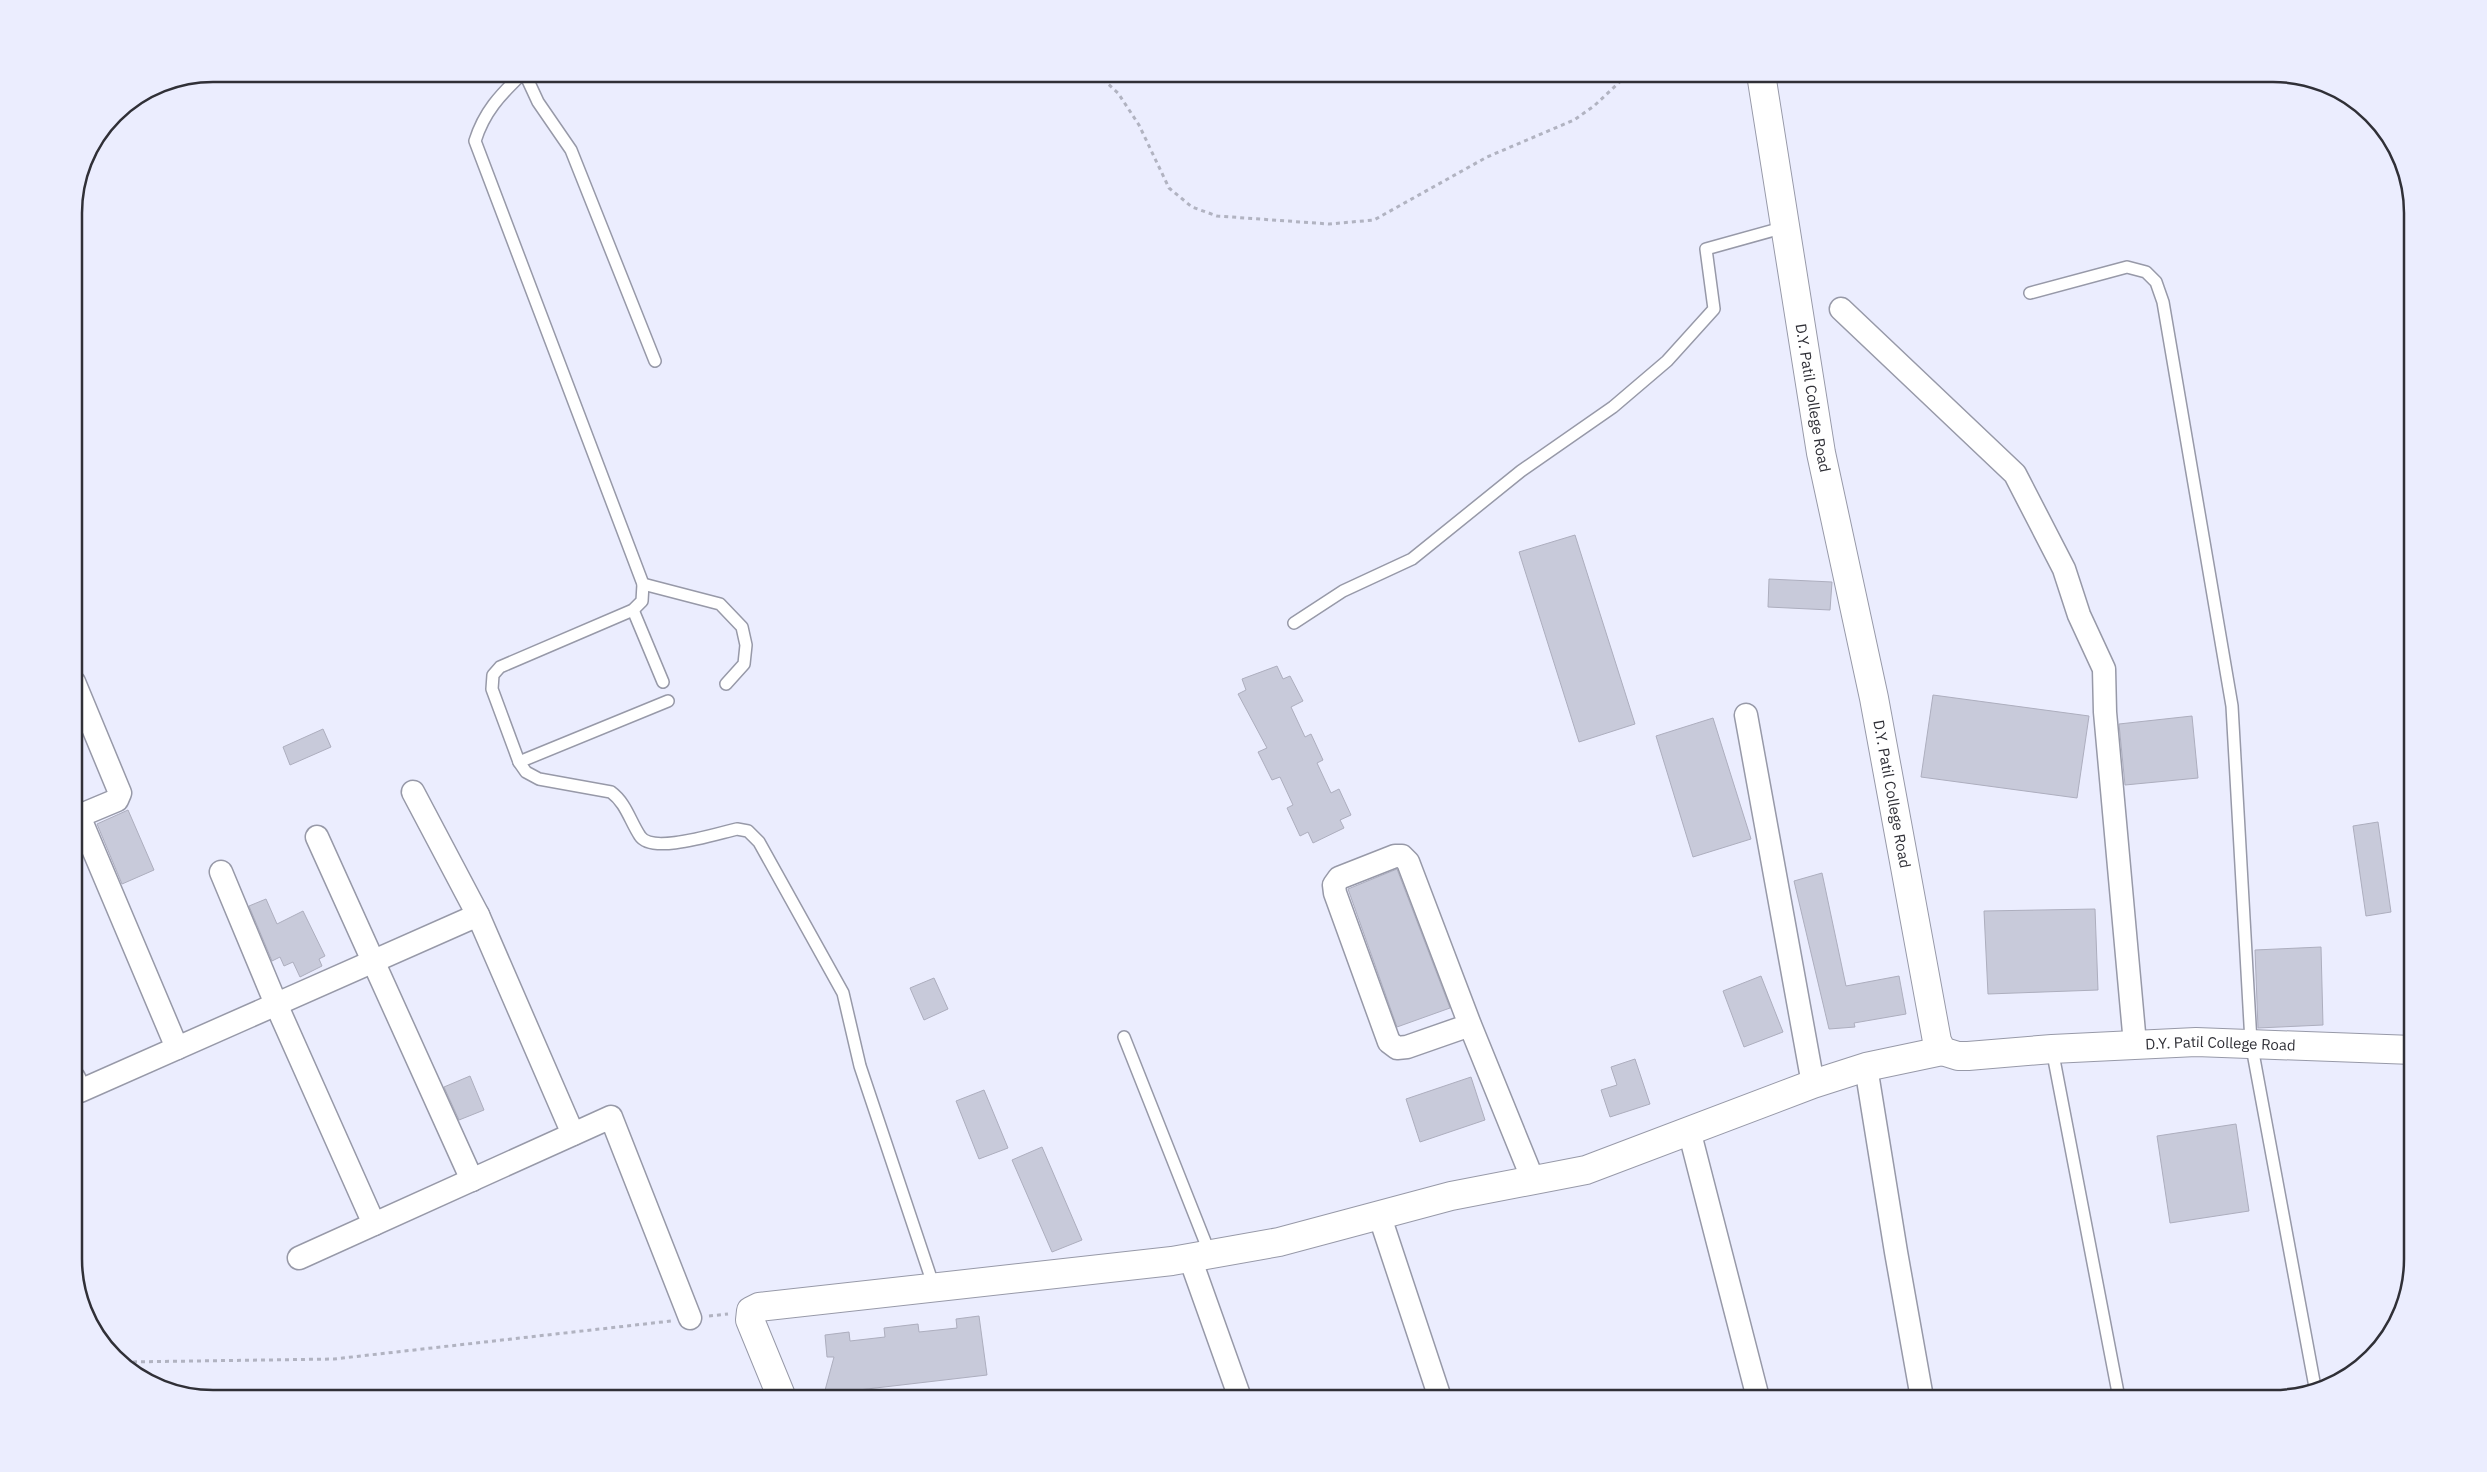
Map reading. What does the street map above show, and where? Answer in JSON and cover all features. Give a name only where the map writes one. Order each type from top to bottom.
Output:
[{"type":"street","name":"D.Y. Patil College Road","points":[[1762,82],[1821,453],[1874,698],[1937,1041],[1942,1050],[1958,1056],[1968,1056],[2135,1044],[2251,1042],[2404,1050]]},
{"type":"street","points":[[1841,309],[2015,474],[2064,569],[2078,615],[2104,669],[2105,712],[2135,1044]]},
{"type":"street","points":[[83,704],[120,793],[118,800],[83,815]]},
{"type":"street","points":[[1746,715],[1813,1084]]},
{"type":"street","points":[[413,792],[478,915],[573,1134]]},
{"type":"street","points":[[83,831],[177,1048]]},
{"type":"street","points":[[318,837],[375,960],[472,1180]]},
{"type":"street","points":[[1470,1025],[1407,1046],[1397,1048],[1389,1042],[1335,893],[1334,885],[1339,878],[1395,856],[1402,856],[1408,862],[1470,1025],[1533,1180]]},
{"type":"street","points":[[222,872],[276,1004],[374,1224]]},
{"type":"street","points":[[83,1090],[478,915]]},
{"type":"street","points":[[779,1390],[750,1320],[751,1311],[759,1308],[1200,1256],[1279,1242],[1451,1196],[1586,1170],[1813,1084],[1866,1068],[1942,1050]]},
{"type":"street","points":[[1866,1068],[1921,1390]]},
{"type":"street","points":[[299,1258],[611,1117],[690,1318]]},
{"type":"street","points":[[1690,1130],[1756,1390]]},
{"type":"street","points":[[1379,1214],[1437,1390]]},
{"type":"street","points":[[1200,1256],[1238,1390]]},
{"type":"lane","points":[[513,83],[497,98],[482,121],[475,141],[643,584],[642,601],[633,610],[500,667],[493,675],[492,688],[519,762],[526,772],[539,779],[611,792],[620,798],[642,839],[649,843],[665,845],[737,829],[748,831],[759,842],[843,993],[860,1066],[934,1287]]},
{"type":"lane","points":[[528,83],[538,102],[571,150],[655,361]]},
{"type":"lane","points":[[1294,623],[1343,591],[1412,559],[1520,471],[1613,407],[1667,361],[1714,309],[1706,249],[1785,227]]},
{"type":"lane","points":[[2030,293],[2127,267],[2146,272],[2156,282],[2163,302],[2232,706],[2251,1042],[2314,1383]]},
{"type":"lane","points":[[643,584],[720,604],[742,627],[746,645],[744,664],[726,684]]},
{"type":"lane","points":[[633,610],[663,682]]},
{"type":"lane","points":[[519,762],[668,701]]},
{"type":"lane","points":[[1124,1037],[1200,1256]]},
{"type":"lane","points":[[2052,1049],[2118,1390]]},
{"type":"path","points":[[1106,83],[1118,93],[1139,124],[1169,188],[1192,207],[1217,216],[1329,224],[1374,220],[1487,157],[1574,120],[1594,106],[1619,82]]},
{"type":"path","points":[[134,1362],[334,1359],[751,1311]]},
{"type":"building","points":[[1575,535],[1635,724],[1579,742],[1519,552]]},
{"type":"building","points":[[1769,579],[1832,582],[1830,610],[1768,607]]},
{"type":"building","points":[[1277,666],[1283,679],[1290,676],[1303,701],[1291,707],[1305,737],[1311,734],[1323,760],[1317,763],[1331,793],[1339,789],[1351,815],[1340,820],[1344,828],[1313,843],[1308,832],[1300,836],[1287,808],[1293,805],[1280,777],[1272,780],[1258,752],[1267,748],[1238,694],[1246,690],[1242,679]]},
{"type":"building","points":[[1933,695],[2089,716],[2077,798],[1921,777]]},
{"type":"building","points":[[2192,716],[2198,778],[2125,785],[2119,724]]},
{"type":"building","points":[[1713,718],[1751,839],[1693,857],[1656,736]]},
{"type":"building","points":[[323,729],[331,747],[290,765],[283,747]]},
{"type":"building","points":[[128,810],[154,870],[122,884],[97,824]]},
{"type":"building","points":[[2378,822],[2391,912],[2366,916],[2353,826]]},
{"type":"building","points":[[1397,869],[1450,1008],[1397,1027],[1348,889]]},
{"type":"building","points":[[1822,873],[1846,986],[1899,976],[1906,1014],[1854,1023],[1855,1027],[1829,1029],[1794,881]]},
{"type":"building","points":[[266,899],[277,924],[303,911],[325,956],[319,959],[322,966],[300,977],[293,962],[284,966],[280,957],[272,961],[249,906]]},
{"type":"building","points":[[2095,909],[2098,990],[1988,994],[1984,911]]},
{"type":"building","points":[[2321,947],[2323,1025],[2258,1028],[2255,950]]},
{"type":"building","points":[[1761,976],[1783,1032],[1744,1047],[1723,991]]},
{"type":"building","points":[[934,978],[948,1009],[924,1020],[910,988]]},
{"type":"building","points":[[1635,1059],[1650,1104],[1610,1117],[1601,1090],[1617,1085],[1611,1067]]},
{"type":"building","points":[[470,1076],[484,1110],[459,1120],[444,1087]]},
{"type":"building","points":[[1471,1077],[1485,1120],[1420,1142],[1406,1099]]},
{"type":"building","points":[[984,1090],[1008,1148],[979,1159],[956,1101]]},
{"type":"building","points":[[2236,1124],[2249,1211],[2170,1223],[2157,1136]]},
{"type":"building","points":[[1042,1147],[1082,1240],[1052,1252],[1012,1160]]},
{"type":"building","points":[[979,1316],[987,1375],[858,1390],[825,1390],[834,1357],[827,1357],[825,1335],[849,1332],[850,1341],[885,1337],[884,1328],[918,1324],[919,1332],[957,1328],[956,1319]]}]
